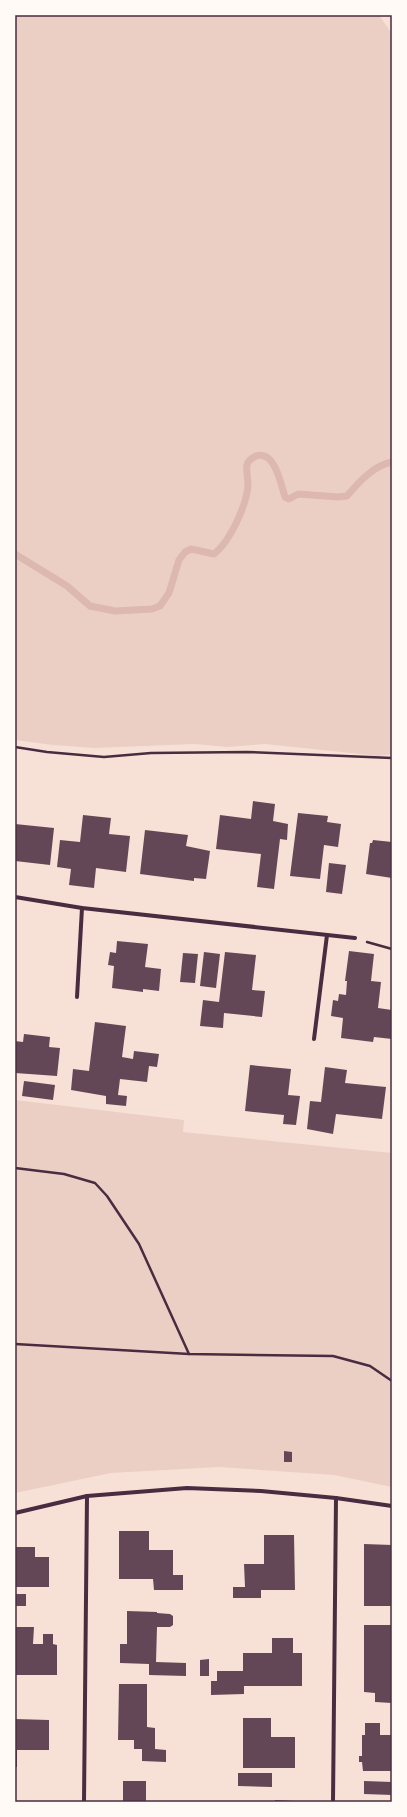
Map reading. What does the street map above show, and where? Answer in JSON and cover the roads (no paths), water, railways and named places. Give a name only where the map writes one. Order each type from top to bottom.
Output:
[{"type":"street","points":[[15,897],[82,908],[355,938]]},
{"type":"street","points":[[77,998],[82,908]]},
{"type":"street","points":[[314,1038],[327,935]]},
{"type":"street","points":[[15,1513],[87,1496],[187,1488],[261,1491],[336,1498],[392,1506]]},
{"type":"street","points":[[84,1802],[87,1496]]},
{"type":"street","points":[[333,1802],[336,1498]]},
{"type":"waterway","points":[[15,554],[67,586],[90,606],[115,611],[152,609],[160,606],[169,593],[179,560],[185,552],[191,549],[214,554],[226,541],[241,513],[247,494],[247,465],[249,461],[256,456],[268,458],[272,463],[279,477],[285,497],[289,499],[298,494],[338,497],[347,496],[373,470],[392,462]]}]
